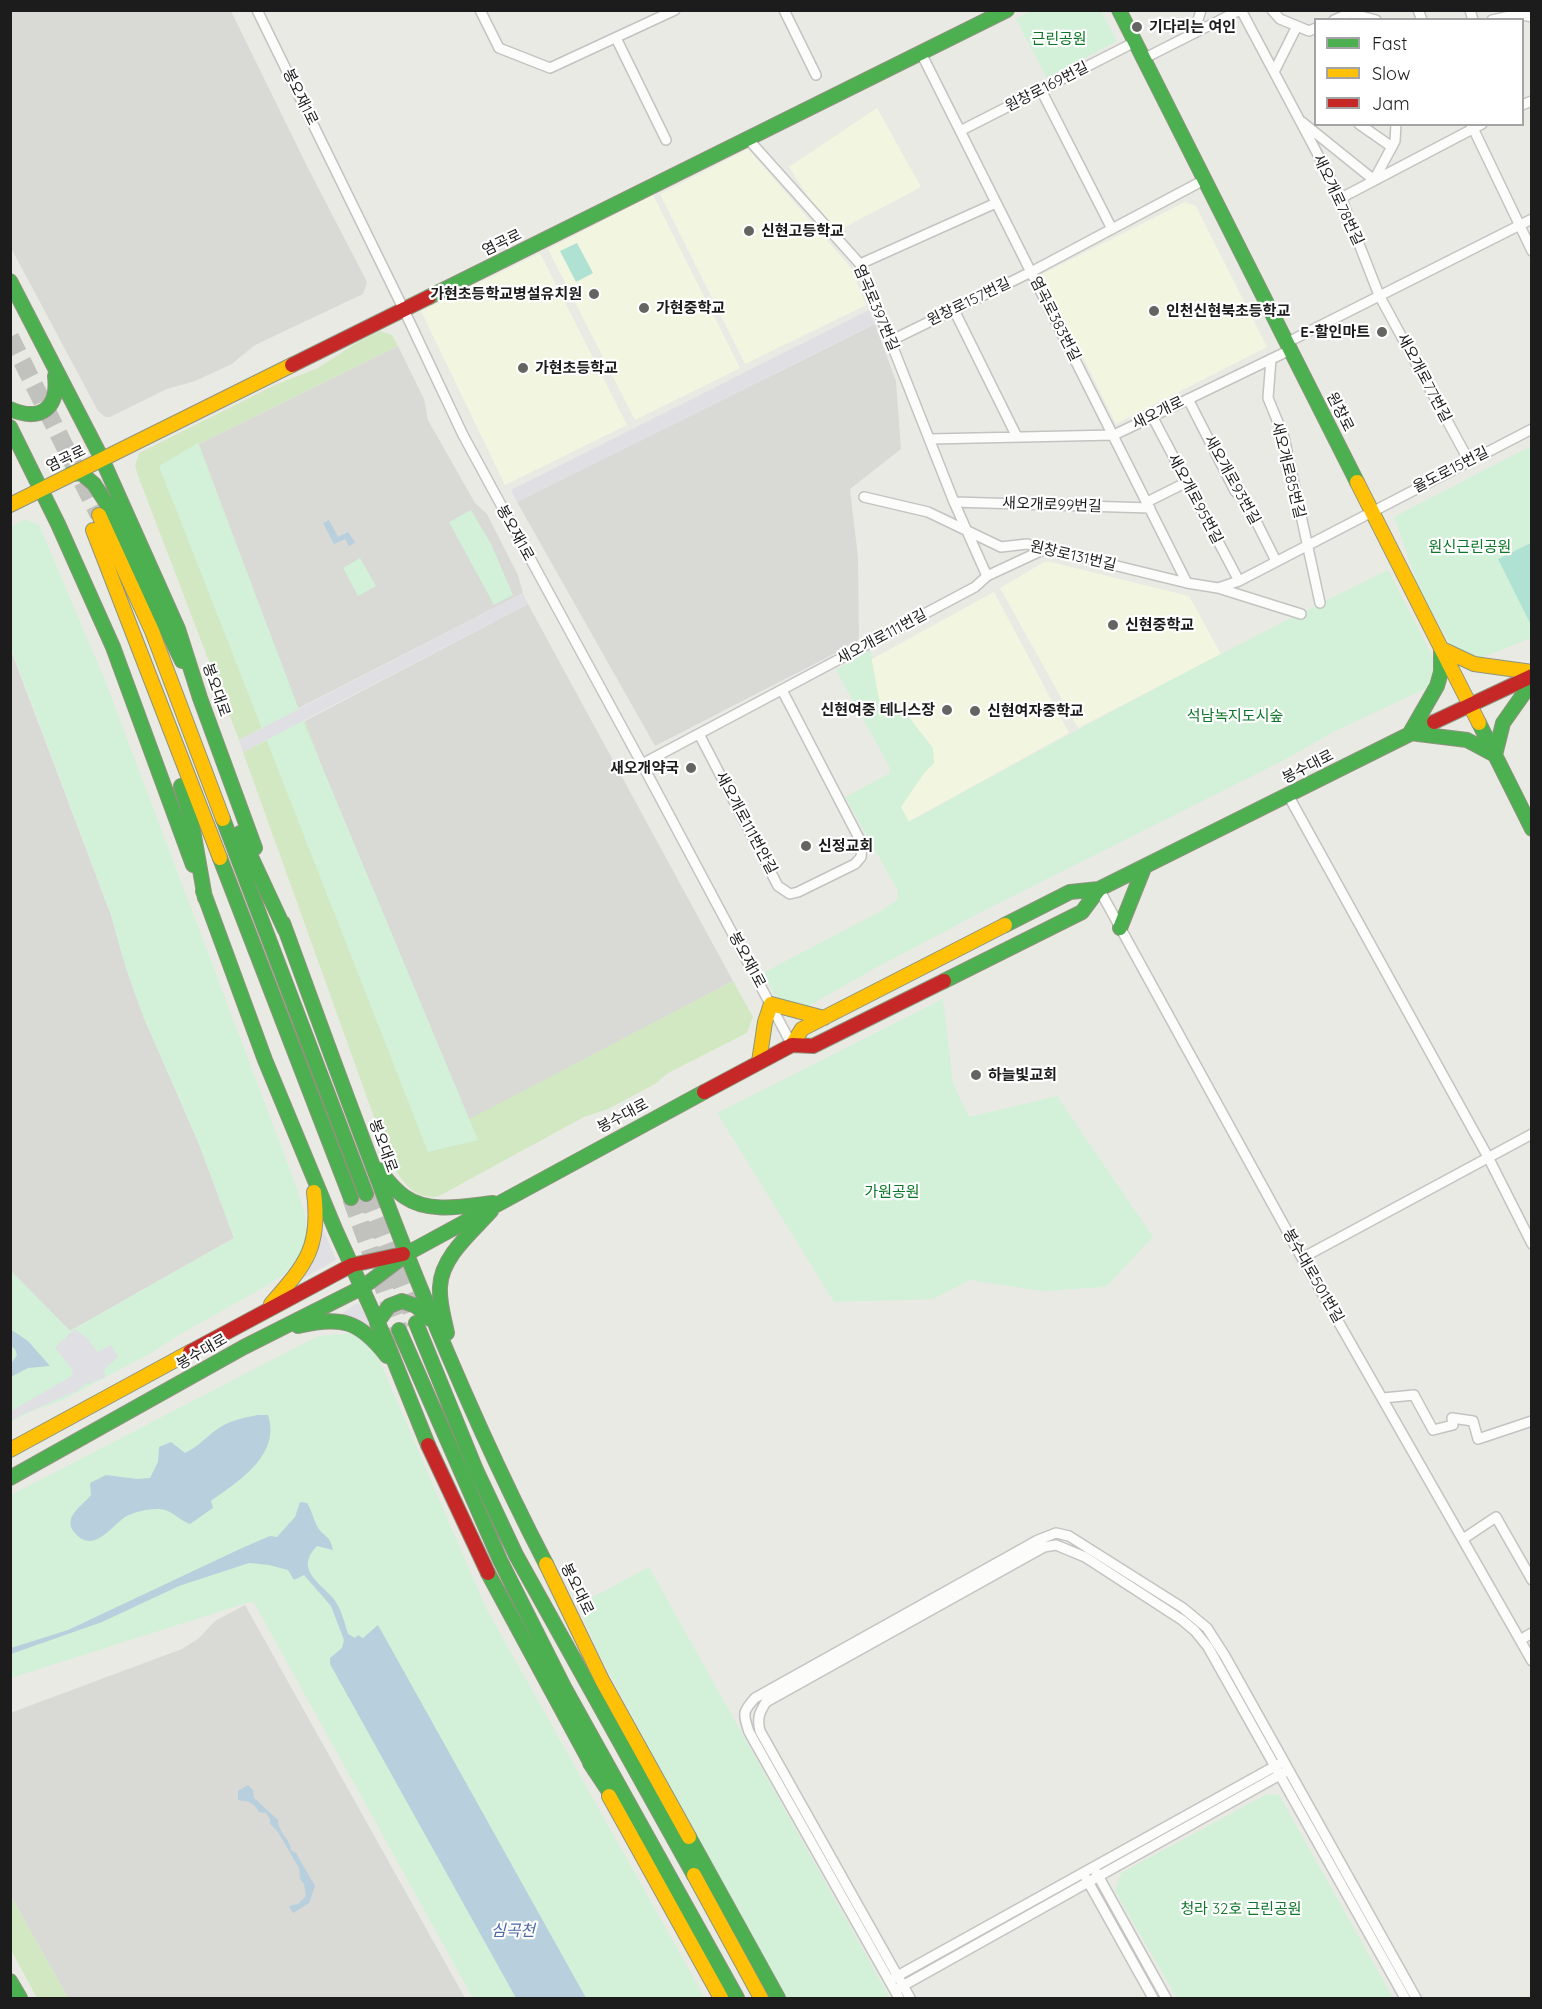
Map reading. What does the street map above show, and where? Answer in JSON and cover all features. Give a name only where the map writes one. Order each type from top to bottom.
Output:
[{"type":"main road","name":"염곡로","points":[[10,505],[1008,10]]},
{"type":"main road","name":"원창로","points":[[1119,10],[1532,829]]},
{"type":"main road","name":"봉오대로","points":[[10,281],[102,459],[178,629],[200,698],[370,1160],[450,1356],[511,1496],[632,1736],[778,1998]]},
{"type":"main road","points":[[10,409],[24,415],[33,415],[51,405],[56,398],[58,388],[53,367]]},
{"type":"main road","points":[[10,427],[113,647],[264,1060],[308,1160],[335,1229],[363,1287],[438,1469],[476,1551],[590,1763],[721,1998]]},
{"type":"main road","points":[[71,474],[81,474],[94,484],[107,504],[200,698]]},
{"type":"main road","points":[[285,930],[211,769],[152,631],[94,517],[142,655],[351,1198]]},
{"type":"main road","points":[[152,631],[366,1194]]},
{"type":"main road","points":[[1441,648],[1457,660],[1471,664],[1532,674]]},
{"type":"main road","points":[[1441,648],[1441,672],[1437,686],[1410,733],[1467,740],[1495,755],[1503,723],[1532,682]]},
{"type":"main road","points":[[142,655],[191,819],[206,898]]},
{"type":"main road","name":"봉수대로","points":[[792,1045],[802,1029],[1070,892],[1099,889],[1144,868],[1532,674]]},
{"type":"main road","points":[[1120,928],[1144,868]]},
{"type":"main road","name":"봉수대로","points":[[10,1478],[244,1347],[363,1287],[408,1253],[759,1062],[792,1045],[813,1046],[1082,912],[1099,889]]},
{"type":"main road","points":[[759,1062],[765,1022],[771,1005],[824,1018]]},
{"type":"main road","points":[[264,1312],[306,1262],[314,1242],[317,1209],[308,1160]]},
{"type":"main road","points":[[370,1160],[395,1189],[408,1200],[419,1204],[498,1203]]},
{"type":"main road","points":[[450,1356],[440,1300],[440,1281],[452,1256],[498,1203]]},
{"type":"main road","name":"봉수대로","points":[[10,1450],[352,1265],[408,1253]]},
{"type":"main road","points":[[377,1323],[386,1307],[396,1301],[403,1301],[412,1302],[421,1308],[438,1327]]},
{"type":"main road","points":[[275,1331],[315,1322],[341,1320],[352,1323],[367,1332],[379,1344],[399,1374]]},
{"type":"main road","points":[[416,1323],[476,1470],[516,1556],[762,1998]]},
{"type":"main road","points":[[399,1330],[505,1570],[565,1689],[737,1998]]},
{"type":"main road","points":[[632,1736],[721,1928]]},
{"type":"main road","points":[[590,1763],[703,1937]]},
{"type":"main road","points":[[10,1981],[20,1998]]},
{"type":"street","name":"봉오재1로","points":[[257,10],[473,455],[792,1045]]},
{"type":"street","points":[[480,10],[499,48],[550,68],[675,10]]},
{"type":"street","points":[[784,10],[816,75]]},
{"type":"street","points":[[1194,33],[1201,10]]},
{"type":"street","points":[[1143,59],[1240,10]]},
{"type":"street","name":"새오개로78번길","points":[[1240,10],[1341,198],[1379,296]]},
{"type":"street","points":[[1272,10],[1280,19],[1309,30],[1314,29]]},
{"type":"street","points":[[1339,18],[1350,13],[1369,18]]},
{"type":"street","points":[[1501,18],[1519,14],[1532,17]]},
{"type":"street","points":[[1274,72],[1298,26]]},
{"type":"street","points":[[616,38],[666,140]]},
{"type":"street","name":"원창로169번길","points":[[960,131],[1135,42]]},
{"type":"street","name":"염곡로383번길","points":[[921,53],[1114,435]]},
{"type":"street","points":[[1041,90],[1112,229]]},
{"type":"street","points":[[1299,120],[1374,180]]},
{"type":"street","points":[[1362,126],[1392,147]]},
{"type":"street","points":[[1374,180],[1395,141],[1396,126]]},
{"type":"street","points":[[1341,198],[1475,126],[1518,225],[1532,251]]},
{"type":"street","name":"염곡로397번길","points":[[748,139],[860,264],[930,438]]},
{"type":"street","name":"원창로157번길","points":[[890,341],[1031,272],[1204,180]]},
{"type":"street","points":[[860,264],[996,203]]},
{"type":"street","name":"새오개로","points":[[930,438],[1114,435],[1271,359],[1288,346],[1379,296],[1532,219]]},
{"type":"street","name":"새오개로77번길","points":[[1379,296],[1469,461]]},
{"type":"street","points":[[954,310],[1017,437]]},
{"type":"street","name":"새오개로85번길","points":[[1271,359],[1268,398],[1284,437],[1306,545]]},
{"type":"street","name":"새오개로93번길","points":[[1188,399],[1235,490],[1246,501],[1276,561]]},
{"type":"street","name":"새오개로95번길","points":[[1152,417],[1239,581]]},
{"type":"street","name":"율도로15번길","points":[[1371,512],[1532,429]]},
{"type":"street","points":[[1114,435],[1188,583]]},
{"type":"street","points":[[930,438],[954,502],[987,576]]},
{"type":"street","points":[[1149,505],[1187,482]]},
{"type":"street","name":"원창로131번길","points":[[864,496],[928,512],[1001,547],[1027,544],[1047,548],[1188,583],[1218,588],[1301,614]]},
{"type":"street","name":"새오개로99번길","points":[[954,502],[1149,505]]},
{"type":"street","name":"원창로131번길","points":[[1218,588],[1239,581],[1371,512]]},
{"type":"street","points":[[1306,545],[1320,603]]},
{"type":"street","name":"새오개로111번길","points":[[642,764],[975,587],[987,576],[1047,548]]},
{"type":"street","name":"새오개로111번안길","points":[[699,734],[778,886],[790,894],[798,892],[855,864],[861,857],[862,844],[782,690]]},
{"type":"street","points":[[1288,795],[1488,1158],[1532,1244]]},
{"type":"street","name":"봉수대로501번길","points":[[1099,889],[1302,1258],[1532,1661]]},
{"type":"street","points":[[1302,1258],[1532,1134]]},
{"type":"street","points":[[1383,1398],[1414,1395],[1433,1430],[1453,1425],[1452,1418],[1473,1421],[1478,1439],[1532,1421]]},
{"type":"street","points":[[1463,1539],[1496,1516],[1532,1580]]},
{"type":"street","points":[[893,1979],[749,1732],[744,1716],[746,1708],[755,1698],[1017,1552],[1056,1533],[1069,1536],[1183,1608],[1207,1628],[1225,1656],[1279,1764]]},
{"type":"street","points":[[910,1998],[899,1992],[760,1731],[757,1720],[766,1702],[1044,1547],[1056,1545],[1066,1547],[1085,1557],[1182,1620],[1208,1647],[1279,1764],[1405,1998]]},
{"type":"street","points":[[1520,1640],[1532,1633]]},
{"type":"street","points":[[893,1979],[1279,1764]]},
{"type":"street","points":[[899,1992],[1088,1882],[1284,1773]]},
{"type":"street","points":[[1284,1773],[1416,1998]]},
{"type":"street","points":[[1093,1867],[1166,1998]]},
{"type":"street","points":[[1083,1873],[1153,1998]]},
{"type":"shaded area","points":[[11,10],[231,11],[367,282],[363,294],[255,345],[232,364],[195,381],[167,389],[110,417],[105,417],[98,411],[11,248]]},
{"type":"shaded area","name":"신현고등학교","points":[[877,108],[921,187],[832,234],[789,167]]},
{"type":"shaded area","name":"신현고등학교","points":[[748,149],[851,268],[866,305],[745,364],[660,194]]},
{"type":"shaded area","name":"가현중학교","points":[[653,195],[740,368],[635,420],[548,249]]},
{"type":"shaded area","name":"인천신현북초등학교","points":[[1185,202],[1196,206],[1267,347],[1116,424],[1042,274]]},
{"type":"shaded area","name":"가현초등학교","points":[[540,253],[627,425],[505,485],[421,311]]},
{"type":"shaded area","points":[[869,310],[875,324],[517,502],[511,490]]},
{"type":"shaded area","points":[[875,324],[896,381],[901,449],[850,489],[858,557],[859,641],[655,746],[517,502]]},
{"type":"shaded area","points":[[398,346],[424,399],[428,420],[475,503],[487,514],[518,575],[523,593],[297,709],[199,444]]},
{"type":"shaded area","name":"신현중학교","points":[[1046,561],[1189,596],[1221,654],[1078,728],[1000,588]]},
{"type":"shaded area","name":"신현여자중학교","points":[[994,592],[1069,733],[908,822],[901,807],[924,773],[934,763],[908,716],[880,706],[872,674],[872,659]]},
{"type":"shaded area","points":[[523,593],[528,604],[243,752],[239,740]]},
{"type":"shaded area","points":[[528,604],[733,981],[454,1128],[305,721]]},
{"type":"shaded area","points":[[10,648],[111,915],[126,968],[144,1018],[199,1144],[234,1238],[70,1331],[11,1271]]},
{"type":"shaded area","points":[[322,1226],[336,1260],[297,1282]]},
{"type":"shaded area","points":[[359,1304],[372,1326],[370,1329],[341,1316]]},
{"type":"shaded area","points":[[75,1329],[88,1339],[97,1352],[111,1345],[118,1357],[104,1369],[105,1377],[86,1383],[77,1391],[11,1421],[11,1411],[72,1376],[73,1371],[55,1347]]},
{"type":"shaded area","points":[[245,1605],[465,1998],[68,1998],[11,1896],[10,1713],[182,1649],[199,1638],[215,1621]]},
{"type":"green space","name":"근린공원","points":[[1031,11],[1101,11],[1117,41],[1047,78],[1016,19]]},
{"type":"green space","points":[[577,243],[593,273],[576,282],[560,251]]},
{"type":"green space","points":[[380,331],[392,335],[398,346],[199,444],[297,709],[239,740],[140,481],[135,466],[139,453],[275,385],[318,368],[358,342]]},
{"type":"green space","points":[[198,443],[306,728],[478,1140],[428,1152],[159,466]]},
{"type":"green space","name":"원신근린공원","points":[[1531,446],[1531,638],[1476,660],[1453,650],[1419,588],[1394,517]]},
{"type":"green space","points":[[471,510],[491,544],[513,595],[494,605],[449,522]]},
{"type":"green space","points":[[25,519],[39,525],[104,678],[298,1191],[305,1214],[307,1233],[302,1250],[295,1262],[283,1275],[268,1285],[151,1353],[63,1400],[30,1412],[11,1422],[11,1271],[70,1331],[234,1238],[199,1144],[144,1018],[126,968],[111,915],[11,648],[11,527]]},
{"type":"green space","points":[[1531,543],[1531,625],[1498,559]]},
{"type":"green space","points":[[360,558],[376,586],[358,596],[343,568]]},
{"type":"green space","name":"석남녹지도시숲","points":[[1388,570],[1436,663],[1429,687],[1333,732],[1288,758],[989,908],[807,1007],[784,1004],[773,992],[763,973],[881,911],[898,899],[898,891],[845,797],[890,773],[889,766],[836,670],[870,650],[880,705],[908,716],[933,748],[934,763],[924,773],[901,807],[909,822],[1206,662]]},
{"type":"green space","points":[[305,721],[454,1127],[733,981],[753,1017],[747,1033],[668,1073],[655,1084],[608,1109],[584,1117],[439,1196],[428,1197],[411,1189],[397,1173],[384,1145],[243,752]]},
{"type":"green space","name":"가원공원","points":[[943,999],[953,1083],[969,1117],[1057,1096],[1153,1237],[1106,1287],[1042,1291],[970,1280],[933,1299],[834,1302],[717,1113]]},
{"type":"green space","points":[[367,1332],[486,1608],[705,1998],[473,1998],[253,1601],[11,1678],[11,1495],[318,1336]]},
{"type":"green space","points":[[649,1567],[890,1998],[786,1998],[703,1850],[597,1650],[578,1605]]},
{"type":"green space","name":"청라 32호 근린공원","points":[[1267,1794],[1279,1795],[1392,1996],[1389,1998],[1177,1998],[1115,1891],[1121,1873]]},
{"type":"green space","points":[[11,1896],[68,1998],[37,1998],[11,1950]]},
{"type":"water","points":[[329,520],[338,537],[348,532],[355,542],[349,546],[345,539],[334,544],[323,523]]},
{"type":"water","points":[[10,1329],[28,1341],[50,1366],[28,1368],[11,1377],[11,1364],[17,1355],[11,1346]]},
{"type":"water","points":[[257,1415],[268,1415],[269,1442],[263,1455],[245,1476],[211,1501],[213,1508],[190,1524],[166,1510],[157,1509],[128,1515],[95,1540],[82,1539],[71,1527],[70,1522],[75,1512],[91,1495],[90,1483],[106,1475],[137,1479],[150,1478],[158,1462],[159,1447],[171,1442],[185,1453],[226,1424]]},
{"type":"water","name":"심곡천","points":[[300,1502],[307,1503],[319,1530],[328,1538],[333,1550],[317,1546],[308,1562],[312,1575],[336,1602],[348,1634],[355,1638],[358,1635],[363,1638],[378,1625],[586,1998],[516,1998],[330,1664],[330,1658],[342,1648],[344,1640],[331,1606],[304,1575],[294,1580],[288,1570],[249,1563],[179,1586],[102,1622],[11,1654],[11,1648],[68,1630],[242,1548],[270,1536],[277,1537],[295,1517]]},
{"type":"water","points":[[248,1785],[253,1790],[254,1798],[278,1820],[291,1850],[296,1853],[315,1886],[309,1903],[293,1913],[289,1906],[298,1904],[306,1896],[299,1868],[278,1832],[270,1824],[266,1813],[259,1812],[250,1803],[238,1800],[238,1791]]},
{"type":"tunnel","points":[[10,337],[99,515]]},
{"type":"tunnel","points":[[366,1194],[416,1323]]},
{"type":"tunnel","points":[[351,1198],[399,1330]]},
{"type":"traffic: fast","points":[[429,297],[1007,10]]},
{"type":"traffic: fast","points":[[1119,10],[1357,482]]},
{"type":"traffic: fast","points":[[10,281],[102,459],[178,629],[200,698],[255,848]]},
{"type":"traffic: fast","points":[[10,409],[30,414],[45,410],[54,397],[55,376]]},
{"type":"traffic: fast","points":[[10,427],[58,524],[113,647],[193,865]]},
{"type":"traffic: fast","points":[[71,474],[81,473],[94,484],[107,504],[182,661]]},
{"type":"traffic: fast","points":[[1441,652],[1441,672],[1437,686],[1410,733],[1467,740],[1495,755],[1503,723],[1532,682]]},
{"type":"traffic: fast","points":[[1005,925],[1070,892],[1099,889],[1434,722]]},
{"type":"traffic: fast","points":[[1479,723],[1532,829]]},
{"type":"traffic: fast","points":[[181,786],[191,819],[205,898]]},
{"type":"traffic: fast","points":[[223,819],[366,1194]]},
{"type":"traffic: fast","points":[[240,833],[285,930]]},
{"type":"traffic: fast","points":[[220,858],[351,1198]]},
{"type":"traffic: fast","points":[[1120,928],[1144,868]]},
{"type":"traffic: fast","points":[[944,981],[1082,912],[1099,889]]},
{"type":"traffic: fast","points":[[203,891],[265,1060],[335,1229],[387,1343],[428,1445]]},
{"type":"traffic: fast","points":[[283,923],[404,1248],[471,1408],[546,1564]]},
{"type":"traffic: fast","points":[[10,1478],[244,1347],[363,1287],[408,1253],[704,1092]]},
{"type":"traffic: fast","points":[[379,1170],[401,1194],[425,1206],[448,1208],[493,1203]]},
{"type":"traffic: fast","points":[[447,1333],[440,1299],[442,1276],[452,1255],[491,1211]]},
{"type":"traffic: fast","points":[[377,1323],[389,1306],[402,1301],[416,1306],[430,1319]]},
{"type":"traffic: fast","points":[[298,1326],[326,1321],[348,1324],[367,1335],[387,1356]]},
{"type":"traffic: fast","points":[[416,1323],[476,1470],[516,1555],[694,1875]]},
{"type":"traffic: fast","points":[[399,1330],[500,1560],[565,1689],[737,1998]]},
{"type":"traffic: fast","points":[[488,1573],[595,1771]]},
{"type":"traffic: fast","points":[[632,1736],[644,1763]]},
{"type":"traffic: fast","points":[[590,1763],[616,1802]]},
{"type":"traffic: fast","points":[[689,1837],[778,1998]]},
{"type":"traffic: fast","points":[[10,1981],[20,1998]]},
{"type":"traffic: slow","points":[[10,505],[292,365]]},
{"type":"traffic: slow","points":[[1357,482],[1479,723]]},
{"type":"traffic: slow","points":[[99,515],[152,631],[223,819]]},
{"type":"traffic: slow","points":[[93,530],[220,858]]},
{"type":"traffic: slow","points":[[1442,649],[1474,664],[1532,672]]},
{"type":"traffic: slow","points":[[792,1045],[802,1029],[1005,925]]},
{"type":"traffic: slow","points":[[759,1062],[765,1022],[771,1004],[824,1018]]},
{"type":"traffic: slow","points":[[271,1304],[302,1265],[313,1241],[316,1211],[314,1192]]},
{"type":"traffic: slow","points":[[10,1450],[190,1352]]},
{"type":"traffic: slow","points":[[546,1564],[602,1680],[689,1837]]},
{"type":"traffic: slow","points":[[609,1796],[721,1998]]},
{"type":"traffic: slow","points":[[694,1875],[761,1998]]},
{"type":"traffic: jam","points":[[292,365],[429,297]]},
{"type":"traffic: jam","points":[[1434,722],[1532,676]]},
{"type":"traffic: jam","points":[[704,1092],[792,1045],[813,1046],[944,981]]},
{"type":"traffic: jam","points":[[190,1352],[352,1265],[403,1254]]},
{"type":"traffic: jam","points":[[428,1445],[488,1573]]},
{"type":"place","name":"기다리는 여인","points":[[1137,27]]},
{"type":"place","name":"신현고등학교","points":[[749,231]]},
{"type":"place","name":"가현초등학교병설유치원","points":[[594,294]]},
{"type":"place","name":"가현중학교","points":[[644,308]]},
{"type":"place","name":"인천신현북초등학교","points":[[1154,311]]},
{"type":"place","name":"E-할인마트","points":[[1382,332]]},
{"type":"place","name":"가현초등학교","points":[[523,368]]},
{"type":"place","name":"신현중학교","points":[[1113,625]]},
{"type":"place","name":"신현여중 테니스장","points":[[947,710]]},
{"type":"place","name":"신현여자중학교","points":[[975,711]]},
{"type":"place","name":"새오개약국","points":[[691,768]]},
{"type":"place","name":"신정교회","points":[[806,846]]},
{"type":"place","name":"하늘빛교회","points":[[976,1075]]}]
